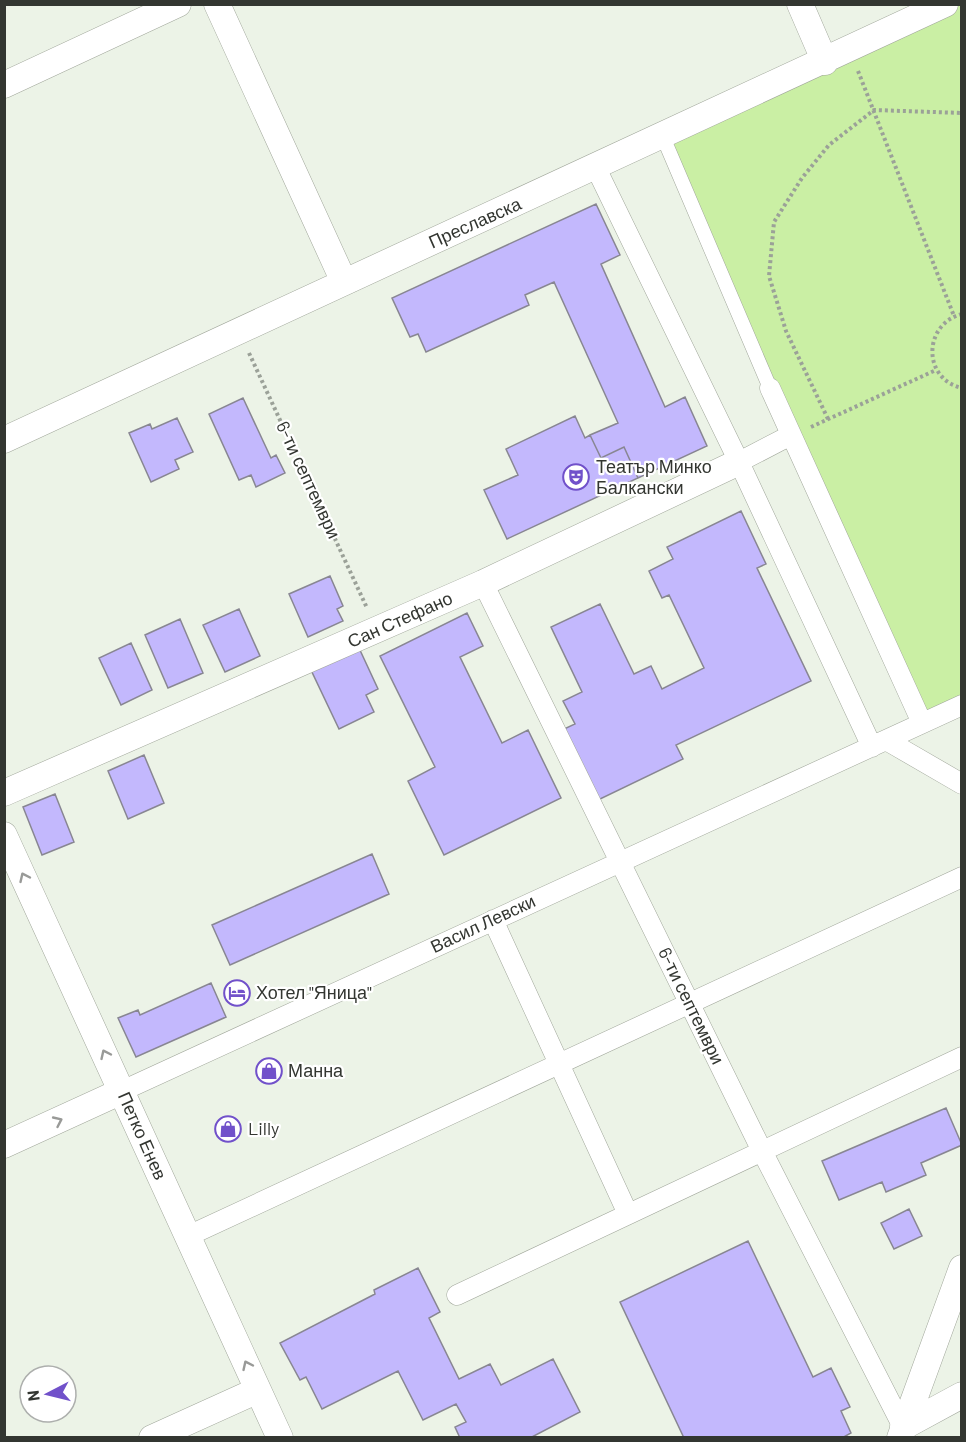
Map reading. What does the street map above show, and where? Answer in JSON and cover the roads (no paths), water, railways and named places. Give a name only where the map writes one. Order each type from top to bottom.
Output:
[{"type":"street","points":[[4,85],[178,4]]},
{"type":"street","points":[[217,4],[344,282]]},
{"type":"street","points":[[800,4],[825,62]]},
{"type":"street","name":"Преславска","points":[[4,440],[825,62],[945,4]]},
{"type":"street","points":[[596,168],[879,743],[962,783]]},
{"type":"street","points":[[770,388],[922,723]]},
{"type":"street","name":"Сан Стефано","points":[[4,793],[483,583],[739,462],[791,435]]},
{"type":"street","name":"6-ти септември","points":[[483,583],[902,1432]]},
{"type":"street","name":"Васил Левски","points":[[4,1145],[962,705]]},
{"type":"street","name":"Петко Енев","points":[[4,835],[280,1437]]},
{"type":"street","points":[[188,1236],[962,877]]},
{"type":"street","points":[[493,920],[628,1214]]},
{"type":"street","points":[[457,1295],[962,1057]]},
{"type":"street","points":[[902,1432],[962,1268]]},
{"type":"street","points":[[152,1437],[258,1390]]},
{"type":"street","points":[[902,1432],[962,1395]]},
{"type":"lane","points":[[663,137],[770,388]]},
{"type":"place","name":"Театър Минко Балкански","points":[[576,477]]},
{"type":"place","name":"Хотел \"Яница\"","points":[[237,993]]},
{"type":"place","name":"Манна","points":[[269,1071]]},
{"type":"place","name":"Lilly","points":[[228,1129]]}]
